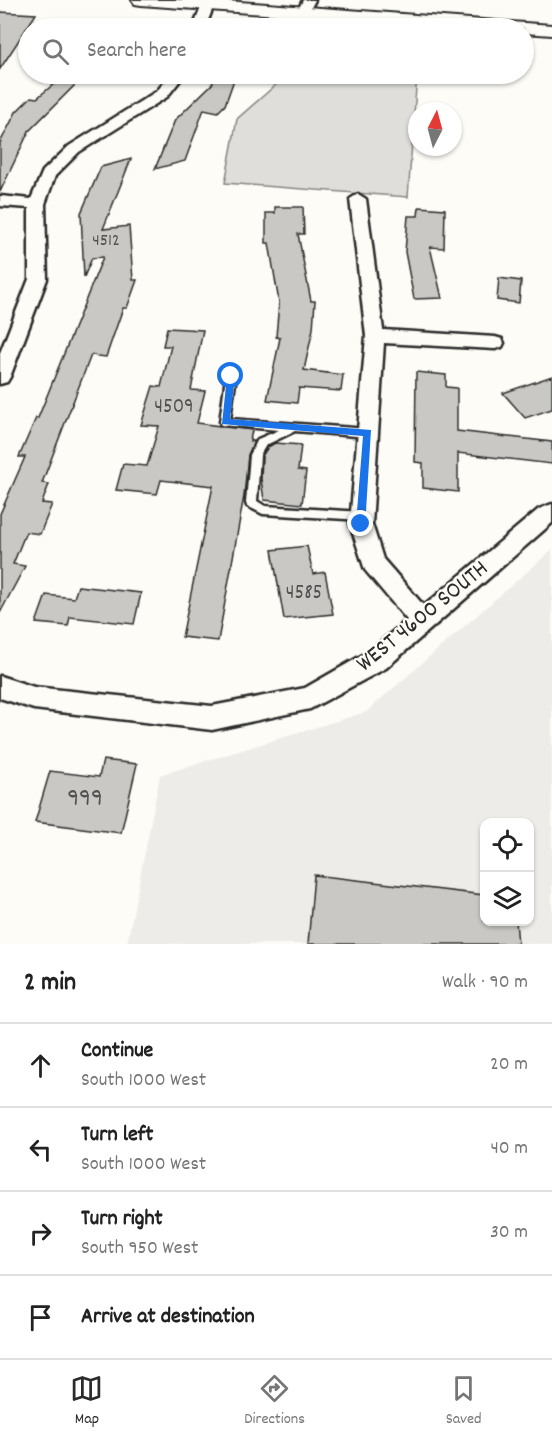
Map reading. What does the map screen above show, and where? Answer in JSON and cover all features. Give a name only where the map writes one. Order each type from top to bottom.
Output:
[{"type":"street","points":[[141,0],[208,5],[306,6],[429,18]]},
{"type":"street","points":[[203,18],[208,5]]},
{"type":"street","points":[[534,28],[552,30]]},
{"type":"street","points":[[1,373],[38,279],[37,204],[48,174],[74,149],[162,94],[170,84]]},
{"type":"street","points":[[358,199],[375,336],[361,524],[373,563],[423,621]]},
{"type":"street","points":[[0,201],[37,204]]},
{"type":"street","points":[[375,336],[495,343]]},
{"type":"street","name":"WEST 4600 SOUTH","points":[[0,687],[34,698],[212,718],[310,698],[377,660],[552,513]]},
{"type":"lane","points":[[231,376],[225,422],[368,433]]},
{"type":"lane","points":[[295,427],[262,442],[255,455],[250,503],[262,510],[362,516]]},
{"type":"shaded area","points":[[277,84],[416,84],[415,102],[408,102],[408,156],[411,156],[408,197],[225,183],[237,119]]},
{"type":"shaded area","points":[[552,550],[552,944],[127,944],[160,775],[366,712]]},
{"type":"building","points":[[0,12],[36,14],[33,18],[18,18],[18,42],[0,69]]},
{"type":"building","points":[[54,84],[76,84],[29,131],[0,192],[0,143],[16,112],[31,97],[37,98]]},
{"type":"building","points":[[212,84],[232,84],[225,105],[218,112],[204,109],[185,161],[155,169],[175,120]]},
{"type":"building","points":[[131,159],[103,229],[129,226],[133,280],[137,280],[127,308],[123,308],[106,357],[91,355],[42,483],[49,484],[42,503],[52,504],[40,534],[26,532],[13,564],[25,566],[0,613],[0,514],[25,457],[19,457],[38,418],[103,257],[92,258],[84,277],[81,213],[101,167]]},
{"type":"building","points":[[275,207],[303,207],[304,234],[298,234],[311,301],[315,301],[313,329],[304,370],[343,375],[341,391],[299,388],[297,403],[267,400],[280,338],[276,337],[279,302],[269,243],[266,243],[266,213],[275,213]]},
{"type":"building","points":[[419,207],[445,209],[444,248],[430,247],[442,298],[414,299],[405,252],[408,216],[418,216]]},
{"type":"building","points":[[499,278],[521,281],[519,303],[497,300]]},
{"type":"building","points":[[167,328],[203,330],[191,390],[205,391],[197,423],[252,430],[250,441],[254,441],[248,455],[244,496],[218,641],[182,637],[213,486],[161,480],[157,494],[116,490],[123,464],[147,466],[159,426],[141,425],[153,386],[161,387],[171,346],[163,346]]},
{"type":"building","points":[[416,372],[446,375],[446,387],[457,388],[457,431],[552,442],[552,464],[458,453],[458,492],[423,488],[423,463],[415,462]]},
{"type":"building","points":[[552,376],[552,409],[525,418],[503,393]]},
{"type":"building","points":[[275,443],[301,445],[298,470],[306,471],[302,504],[264,500],[261,479],[262,456],[268,447]]},
{"type":"building","points":[[307,546],[313,574],[325,572],[333,614],[284,619],[272,550]]},
{"type":"building","points":[[78,586],[141,593],[134,624],[70,617],[68,626],[36,623],[46,595],[74,598]]},
{"type":"building","points":[[103,760],[137,764],[121,833],[35,822],[50,771],[99,777]]},
{"type":"building","points":[[314,875],[480,895],[480,926],[516,926],[518,944],[308,944]]},
{"type":"route","points":[[231,376],[225,422],[368,433],[361,524]]}]
